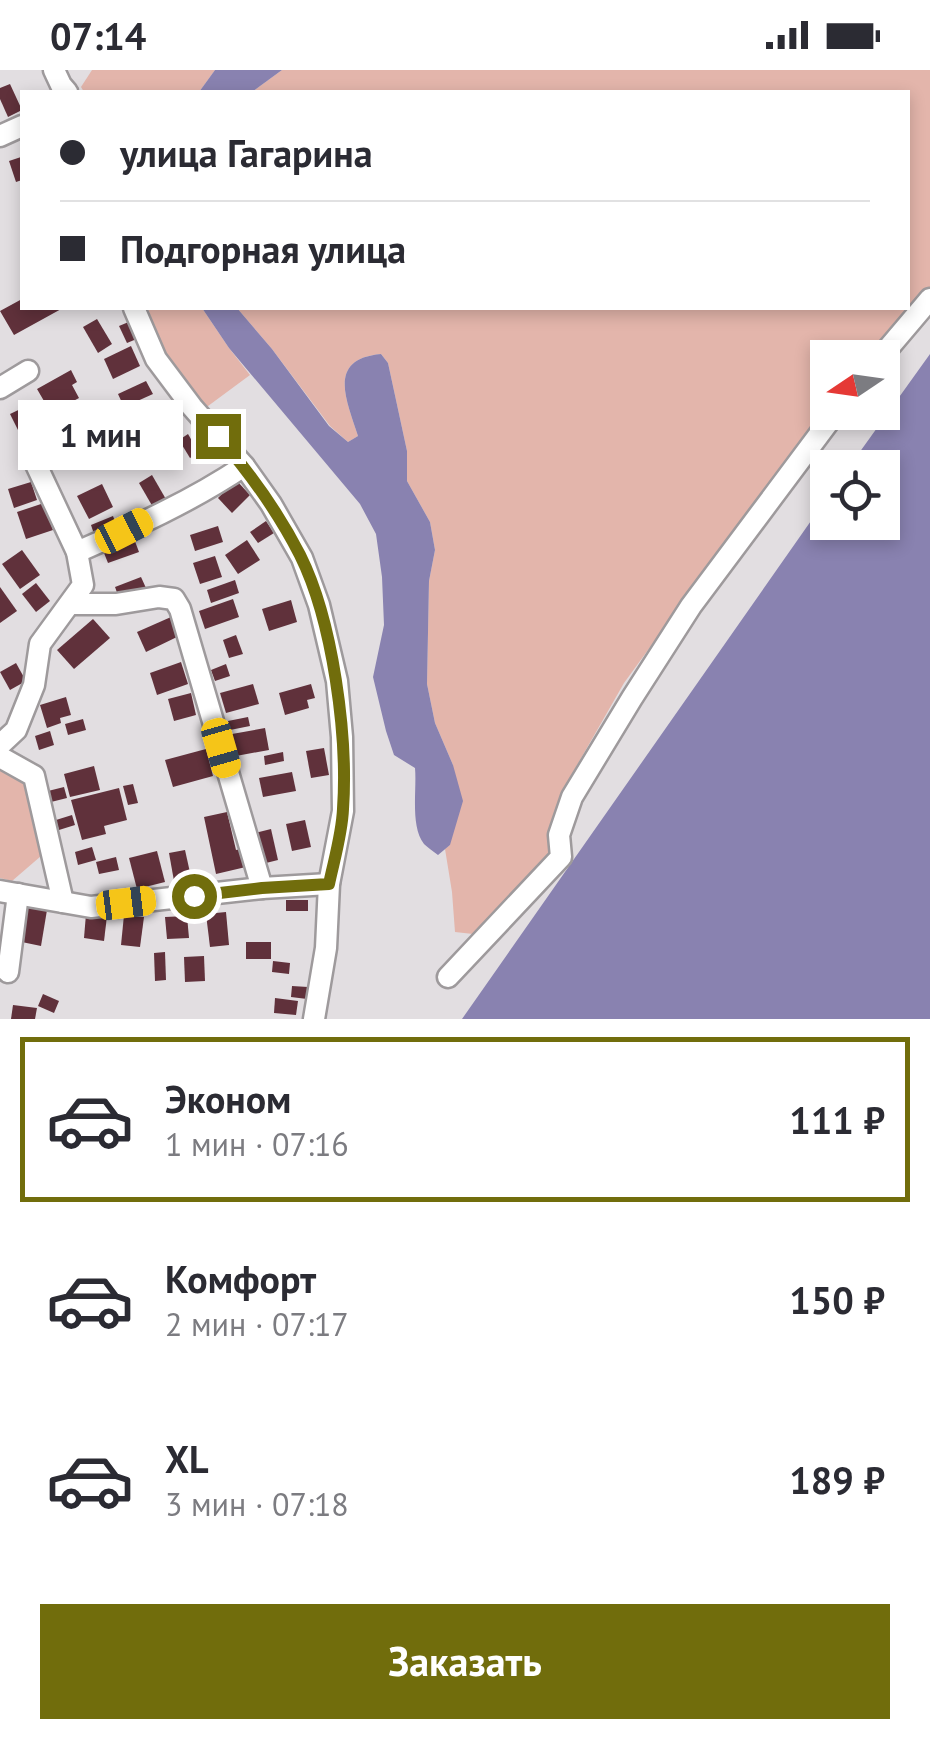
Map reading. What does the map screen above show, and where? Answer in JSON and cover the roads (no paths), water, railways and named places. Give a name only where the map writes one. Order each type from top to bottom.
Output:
[{"type":"street","points":[[895,340],[930,299]]},
{"type":"street","points":[[135,310],[156,359],[271,504],[302,558],[319,605],[336,681],[344,811],[329,884],[326,948],[314,1019]]},
{"type":"street","points":[[0,388],[28,371]]},
{"type":"street","points":[[448,977],[561,857],[558,834],[572,797],[632,698],[692,606],[823,430]]},
{"type":"street","points":[[0,745],[16,730],[34,685],[40,644],[83,584],[77,552],[32,456]]},
{"type":"street","points":[[77,552],[203,491],[244,466]]},
{"type":"street","points":[[71,604],[174,599],[262,888]]},
{"type":"street","points":[[0,758],[34,776],[64,902]]},
{"type":"street","points":[[8,972],[9,893],[91,907],[329,884]]}]
